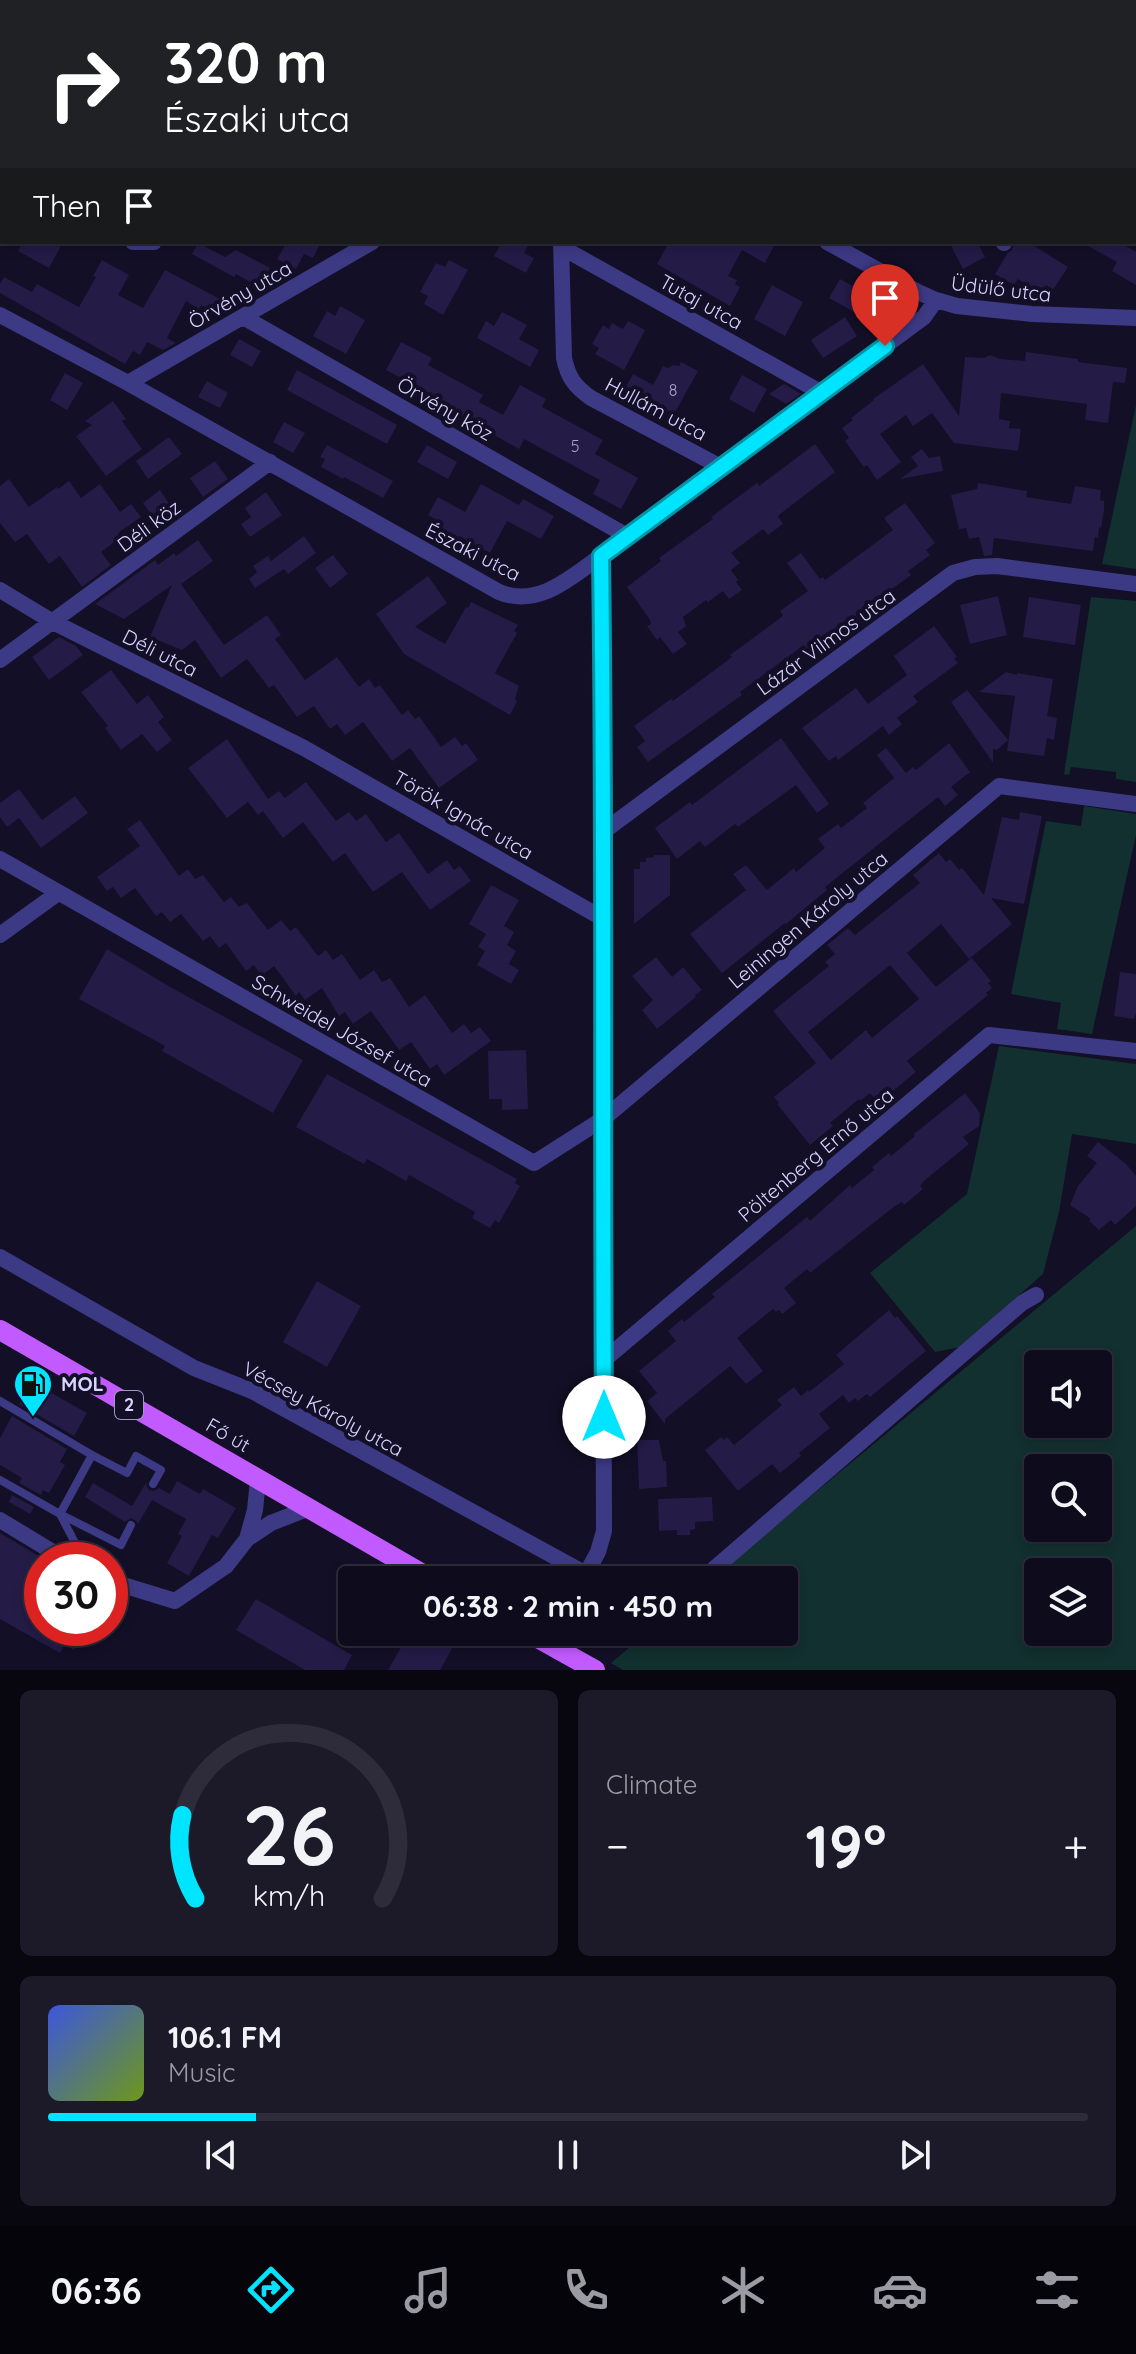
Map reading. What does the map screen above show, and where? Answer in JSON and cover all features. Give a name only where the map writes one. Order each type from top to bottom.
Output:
[{"type":"main road","name":"Fő út","points":[[0,1330],[408,1566]]},
{"type":"main road","points":[[552,1646],[595,1670]]},
{"type":"street","name":"Örvény utca","points":[[128,383],[369,244]]},
{"type":"street","name":"Tutaj utca","points":[[561,244],[822,393]]},
{"type":"street","name":"Hullám utca","points":[[561,244],[564,358],[568,376],[577,388],[591,398],[721,467]]},
{"type":"street","name":"Üdülő utca","points":[[831,244],[936,300],[957,306],[1032,314],[1136,318]]},
{"type":"street","name":"Északi utca","points":[[0,315],[511,597],[524,598],[543,594],[601,556],[924,317],[936,300]]},
{"type":"street","name":"Örvény köz","points":[[243,317],[627,536]]},
{"type":"street","name":"Déli köz","points":[[0,660],[270,462]]},
{"type":"street","points":[[595,1566],[604,1531],[601,556]]},
{"type":"street","name":"Lázár Vilmos utca","points":[[604,831],[953,573],[975,567],[997,566],[1136,584]]},
{"type":"street","name":"Déli utca","points":[[0,590],[53,622],[304,748]]},
{"type":"street","name":"Török Ignác utca","points":[[304,748],[602,918]]},
{"type":"street","name":"Leiningen Károly utca","points":[[603,1119],[999,786],[1136,804]]},
{"type":"street","points":[[0,859],[58,893],[0,935]]},
{"type":"street","name":"Schweidel József utca","points":[[58,893],[534,1163],[603,1119]]},
{"type":"street","name":"Pöltenberg Ernő utca","points":[[604,1360],[989,1035],[1136,1051]]},
{"type":"street","name":"Vécsey Károly utca","points":[[0,1257],[194,1368],[252,1391],[572,1566]]},
{"type":"street","points":[[717,1566],[1022,1303],[1036,1295]]},
{"type":"street","points":[[247,1539],[255,1510],[258,1480]]},
{"type":"street","points":[[128,1587],[175,1601],[226,1566],[247,1539],[271,1523],[307,1509]]},
{"type":"street","points":[[0,1520],[36,1542]]},
{"type":"lane","points":[[0,1401],[127,1473],[136,1456],[161,1470],[153,1484]]},
{"type":"lane","points":[[60,1514],[92,1455]]},
{"type":"lane","points":[[0,1480],[121,1545],[131,1525]]},
{"type":"lane","points":[[60,1514],[75,1542]]},
{"type":"green space","points":[[1136,405],[1136,569],[1102,564]]},
{"type":"green space","points":[[1091,597],[1136,601],[1136,782],[1116,779],[1116,772],[1071,767],[1069,775],[1064,774]]},
{"type":"green space","points":[[1084,806],[1136,814],[1136,835],[1092,1034],[1057,1029],[1061,1003],[1011,994],[1046,821],[1081,826]]},
{"type":"green space","points":[[999,1046],[1136,1064],[1136,1144],[1072,1134],[1059,1212],[1043,1274],[960,1347],[935,1352],[870,1273],[967,1194]]},
{"type":"green space","points":[[1136,1226],[1136,1670],[623,1670],[611,1663],[631,1646],[798,1646],[798,1566],[727,1566]]},
{"type":"building","points":[[22,244],[62,244],[49,268],[18,251]]},
{"type":"building","points":[[197,244],[225,257],[236,250],[270,268],[265,277],[252,283],[236,274],[234,277],[192,254]]},
{"type":"building","points":[[286,244],[319,246],[313,258],[304,254],[296,269],[277,259]]},
{"type":"building","points":[[501,244],[529,244],[524,253],[534,258],[526,273],[494,256]]},
{"type":"building","points":[[668,244],[775,244],[765,263],[742,250],[728,276],[737,280],[735,284],[740,287],[730,306],[657,264]]},
{"type":"building","points":[[950,244],[978,244],[985,257],[963,269]]},
{"type":"building","points":[[1014,244],[1031,244],[1068,267],[1053,290],[1046,285],[1041,293],[1018,279],[1014,285],[995,274]]},
{"type":"building","points":[[1085,244],[1122,244],[1136,252],[1136,285],[1112,271],[1117,262]]},
{"type":"building","points":[[102,260],[129,275],[118,295],[143,308],[165,270],[220,299],[213,311],[201,305],[199,309],[186,301],[167,338],[176,343],[163,350],[147,342],[140,355],[133,351],[125,364],[0,293],[4,277],[32,292],[37,284],[79,307]]},
{"type":"building","points":[[449,260],[468,270],[443,315],[424,304],[428,296],[420,292],[436,263],[445,267]]},
{"type":"building","points":[[840,279],[860,290],[862,286],[890,301],[878,325],[829,298]]},
{"type":"building","points":[[772,285],[803,302],[785,336],[754,319]]},
{"type":"building","points":[[340,306],[365,320],[346,354],[313,336],[327,311],[335,316]]},
{"type":"building","points":[[502,312],[527,325],[519,339],[539,350],[530,367],[477,338],[486,321],[494,326]]},
{"type":"building","points":[[845,317],[857,336],[823,358],[811,340]]},
{"type":"building","points":[[628,321],[645,330],[624,370],[595,354],[599,348],[592,344],[603,325],[609,329],[612,323],[623,329]]},
{"type":"building","points":[[239,339],[261,351],[252,367],[230,355]]},
{"type":"building","points":[[401,342],[432,358],[428,365],[483,395],[479,402],[503,415],[520,385],[546,399],[542,407],[603,440],[595,454],[638,478],[621,509],[593,494],[600,480],[524,439],[519,449],[436,402],[438,398],[386,370]]},
{"type":"building","points":[[1026,352],[1127,368],[1125,383],[1113,382],[1108,423],[1085,420],[1087,404],[1001,393],[999,419],[1010,421],[1009,428],[1021,429],[1018,451],[954,443],[932,413],[913,426],[906,415],[880,434],[901,462],[877,480],[845,441],[849,438],[842,428],[853,420],[851,418],[923,364],[959,416],[965,357],[984,358],[990,355],[1025,361]]},
{"type":"building","points":[[681,362],[698,371],[674,414],[644,398],[642,402],[623,392],[633,374],[653,385],[663,366],[679,366]]},
{"type":"building","points":[[297,370],[397,425],[387,444],[287,390]]},
{"type":"building","points":[[65,373],[83,383],[67,410],[50,400]]},
{"type":"building","points":[[742,375],[767,389],[754,413],[729,399]]},
{"type":"building","points":[[207,381],[228,393],[220,408],[198,397]]},
{"type":"building","points":[[784,384],[801,394],[786,404],[769,394]]},
{"type":"building","points":[[113,401],[126,419],[122,421],[142,449],[106,476],[76,436],[92,425],[85,421]]},
{"type":"building","points":[[284,422],[305,433],[293,453],[273,442]]},
{"type":"building","points":[[169,437],[182,454],[148,479],[136,461]]},
{"type":"building","points":[[815,444],[835,472],[778,516],[783,524],[768,535],[763,529],[731,553],[740,563],[731,570],[742,590],[729,599],[723,591],[683,617],[686,626],[678,632],[687,644],[673,654],[647,626],[651,624],[650,620],[627,587],[661,561],[659,558],[713,519],[711,517]]},
{"type":"building","points":[[327,445],[393,481],[383,498],[321,467],[325,459],[320,457]]},
{"type":"building","points":[[427,445],[457,462],[448,479],[417,462]]},
{"type":"building","points":[[922,449],[929,458],[940,456],[943,471],[900,479],[918,466],[911,457]]},
{"type":"building","points":[[215,461],[228,479],[203,497],[190,478]]},
{"type":"building","points":[[9,479],[29,507],[69,481],[81,498],[100,484],[120,512],[131,504],[141,517],[118,533],[121,537],[101,552],[111,565],[82,587],[60,556],[49,564],[27,534],[15,542],[0,523],[0,486]]},
{"type":"building","points":[[978,483],[1027,491],[1026,497],[1071,504],[1075,486],[1101,490],[1100,500],[1104,501],[1104,511],[1093,551],[994,538],[992,555],[984,556],[979,537],[969,539],[966,528],[959,529],[951,495],[977,489]]},
{"type":"building","points":[[481,484],[519,505],[523,499],[554,516],[541,539],[507,521],[490,553],[459,536],[457,540],[435,528],[439,521],[428,515],[438,497],[465,512]]},
{"type":"building","points":[[160,490],[170,505],[153,517],[143,503]]},
{"type":"building","points":[[266,492],[282,515],[250,537],[241,524],[251,517],[245,508]]},
{"type":"building","points":[[905,503],[935,543],[926,550],[930,555],[908,571],[911,575],[865,609],[867,613],[863,616],[866,620],[829,647],[823,639],[808,650],[804,645],[740,692],[742,695],[648,762],[637,747],[645,741],[634,726],[732,657],[730,655],[783,616],[780,611],[808,591],[787,563],[801,553],[820,579],[823,577],[825,580],[893,530],[884,518]]},
{"type":"building","points":[[304,536],[316,553],[288,574],[284,569],[255,588],[249,579],[257,572],[253,566],[268,556],[271,561]]},
{"type":"building","points":[[198,540],[213,561],[181,584],[224,645],[267,615],[281,635],[275,639],[305,680],[337,657],[359,687],[369,679],[375,688],[380,685],[402,715],[408,710],[415,719],[419,716],[441,747],[455,737],[462,746],[466,743],[478,760],[439,788],[410,748],[392,761],[363,722],[345,735],[337,724],[330,729],[314,706],[297,717],[274,685],[269,688],[247,659],[221,678],[195,640],[182,650],[150,637],[172,585],[124,619],[95,604],[155,560],[158,565]]},
{"type":"building","points":[[333,555],[348,574],[330,588],[315,568]]},
{"type":"building","points":[[428,576],[447,603],[415,627],[445,644],[471,602],[518,625],[514,631],[517,633],[495,673],[519,686],[517,701],[510,715],[404,654],[376,614]]},
{"type":"building","points":[[998,596],[1007,635],[970,644],[960,605]]},
{"type":"building","points":[[1029,597],[1081,605],[1075,645],[1023,637]]},
{"type":"building","points":[[934,626],[957,657],[954,659],[958,663],[913,696],[918,702],[897,718],[902,724],[889,735],[883,726],[838,760],[836,756],[829,761],[802,728],[856,688],[868,704],[907,675],[894,656]]},
{"type":"building","points":[[59,637],[76,646],[83,655],[49,680],[32,657]]},
{"type":"building","points":[[111,670],[137,704],[148,695],[164,717],[158,722],[172,740],[157,752],[142,734],[121,750],[105,728],[108,726],[81,692]]},
{"type":"building","points":[[1006,672],[1053,679],[1047,716],[1057,718],[1054,740],[1047,738],[1044,756],[1007,751],[1015,696],[979,692]]},
{"type":"building","points":[[967,690],[1008,740],[997,750],[993,749],[993,763],[951,702]]},
{"type":"building","points":[[781,738],[829,804],[817,813],[796,785],[738,827],[735,824],[705,847],[700,841],[677,859],[655,828],[690,802],[692,805]]},
{"type":"building","points":[[227,739],[268,799],[279,791],[285,798],[306,782],[336,821],[349,812],[356,821],[366,814],[386,842],[399,833],[428,874],[447,860],[454,870],[460,866],[471,881],[430,910],[402,872],[373,892],[345,853],[333,862],[303,822],[283,838],[263,811],[258,815],[248,802],[227,818],[188,768]]},
{"type":"building","points":[[949,743],[970,772],[951,787],[958,795],[945,806],[938,797],[825,887],[827,890],[786,924],[722,973],[690,934],[746,890],[733,874],[746,865],[767,890],[794,868],[796,872],[825,848],[818,839],[838,824],[841,828],[867,808],[863,803],[894,778],[877,755],[886,748],[906,773],[913,767],[916,770]]},
{"type":"building","points":[[19,789],[42,820],[75,796],[88,813],[41,848],[19,818],[7,827],[0,817],[0,803]]},
{"type":"building","points":[[1020,812],[1042,816],[1024,904],[991,898],[1012,924],[969,959],[941,924],[907,953],[936,987],[972,958],[991,981],[988,983],[992,988],[986,993],[988,995],[907,1061],[916,1072],[878,1103],[870,1093],[859,1099],[810,1145],[774,1097],[816,1063],[773,1011],[829,966],[825,962],[835,954],[827,945],[848,928],[855,935],[920,883],[913,875],[939,853],[946,862],[950,859],[959,870],[962,868],[984,895],[1002,817],[1019,820]],"holes":[[[890,965],[919,999],[872,1038],[866,1030],[831,1060],[808,1032]]]},
{"type":"building","points":[[140,820],[179,876],[188,869],[195,879],[203,875],[224,902],[231,897],[239,907],[247,903],[268,930],[281,920],[290,931],[296,927],[318,956],[326,950],[333,960],[342,954],[360,980],[374,970],[382,982],[390,978],[409,1007],[425,995],[452,1033],[464,1024],[471,1033],[480,1027],[491,1041],[444,1075],[437,1064],[430,1069],[411,1042],[399,1050],[371,1011],[353,1024],[345,1012],[339,1016],[322,988],[305,1000],[299,992],[296,996],[274,966],[261,976],[254,965],[246,971],[226,943],[219,948],[210,936],[203,941],[181,914],[170,922],[162,912],[156,916],[135,888],[121,898],[113,887],[107,891],[97,877],[140,846],[127,829]]},
{"type":"building","points":[[670,855],[670,895],[634,924],[634,869],[640,869],[640,862],[646,862],[646,858]]},
{"type":"building","points":[[491,885],[519,900],[504,926],[514,932],[507,945],[516,951],[509,964],[519,970],[511,984],[477,965],[485,951],[478,947],[486,934],[469,924]]},
{"type":"building","points":[[107,949],[303,1060],[273,1113],[162,1051],[165,1046],[79,999]]},
{"type":"building","points":[[656,957],[672,977],[683,967],[702,990],[657,1029],[642,1010],[653,1000],[632,976]]},
{"type":"building","points":[[1120,972],[1136,974],[1134,1019],[1114,1016]]},
{"type":"building","points":[[526,1050],[528,1109],[502,1110],[502,1099],[489,1099],[488,1051]]},
{"type":"building","points":[[327,1074],[517,1179],[515,1183],[520,1186],[499,1223],[495,1220],[490,1228],[472,1218],[475,1212],[409,1175],[406,1181],[367,1159],[364,1164],[296,1127]]},
{"type":"building","points":[[965,1093],[980,1113],[979,1126],[963,1137],[969,1144],[925,1180],[920,1186],[923,1189],[904,1205],[902,1202],[895,1206],[810,1273],[807,1269],[784,1288],[796,1303],[782,1314],[773,1309],[737,1338],[763,1371],[746,1384],[730,1366],[665,1419],[665,1424],[647,1401],[657,1393],[639,1371],[676,1341],[668,1331],[715,1297],[712,1294],[807,1217],[810,1221],[850,1185],[852,1188],[874,1170],[872,1167],[889,1153],[891,1156]]},
{"type":"building","points":[[1098,1142],[1136,1176],[1136,1206],[1115,1225],[1111,1220],[1099,1230],[1089,1221],[1091,1219],[1070,1205],[1078,1186],[1097,1163],[1087,1156]]},
{"type":"building","points":[[317,1281],[361,1306],[327,1367],[283,1342]]},
{"type":"building","points":[[889,1310],[926,1351],[870,1397],[867,1394],[849,1403],[843,1395],[819,1414],[830,1428],[799,1453],[801,1456],[780,1473],[772,1464],[738,1491],[705,1450],[721,1437],[724,1440],[727,1437],[734,1445],[782,1405],[777,1400],[794,1387],[801,1396],[809,1392],[844,1364],[836,1355]]},
{"type":"building","points":[[32,1382],[87,1413],[74,1436],[19,1404]]},
{"type":"building","points":[[12,1416],[67,1449],[60,1462],[65,1465],[49,1493],[43,1490],[41,1495],[19,1483],[22,1478],[0,1465],[0,1438]]},
{"type":"building","points":[[637,1440],[659,1440],[663,1461],[666,1461],[667,1487],[639,1489]]},
{"type":"building","points":[[147,1481],[149,1490],[159,1488],[170,1494],[177,1481],[200,1494],[203,1489],[236,1508],[218,1538],[212,1535],[189,1576],[167,1563],[182,1536],[178,1534],[186,1519],[152,1500],[138,1524],[131,1518],[125,1522],[85,1497],[93,1483],[132,1506]]},
{"type":"building","points":[[12,1495],[34,1507],[30,1514],[9,1502]]},
{"type":"building","points":[[712,1497],[713,1521],[695,1522],[695,1529],[690,1530],[690,1535],[677,1535],[677,1530],[659,1531],[658,1499]]},
{"type":"building","points":[[0,1533],[24,1547],[24,1633],[0,1619]]},
{"type":"building","points":[[256,1599],[352,1655],[344,1670],[305,1670],[236,1630]]},
{"type":"building","points":[[48,1646],[64,1646],[60,1653]]},
{"type":"building","points":[[402,1646],[453,1647],[440,1670],[388,1670]]},
{"type":"place","name":"MOL","points":[[33,1418]]},
{"type":"route","points":[[604,1417],[601,556],[885,346]]}]
